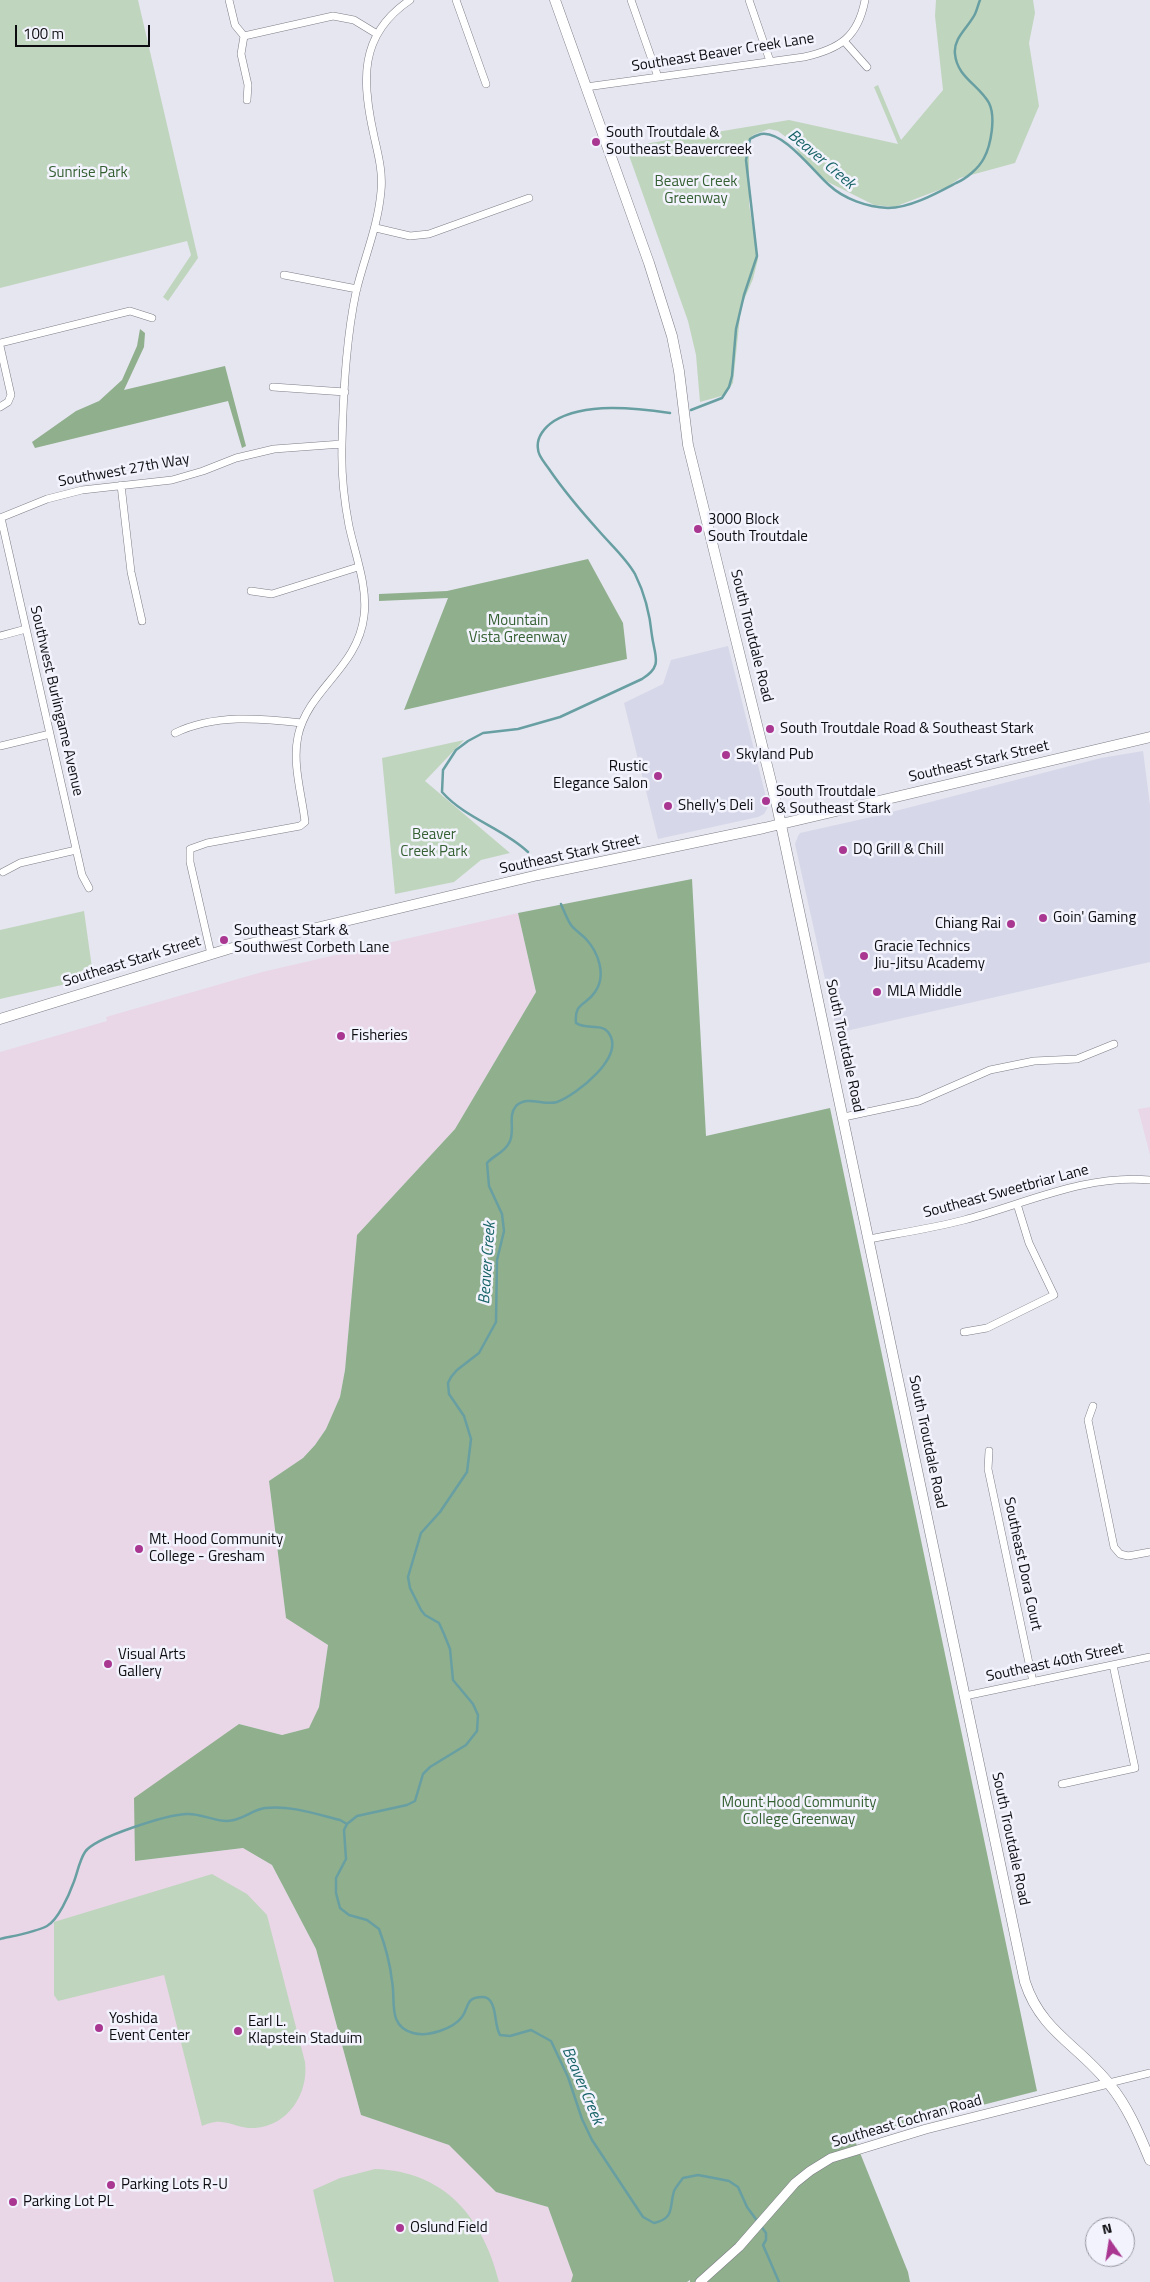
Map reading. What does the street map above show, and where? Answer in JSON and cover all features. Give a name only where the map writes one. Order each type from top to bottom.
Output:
[{"type":"main road","name":"South Troutdale Road","points":[[555,0],[669,322],[679,372],[691,458],[781,824],[1028,1991],[1046,2022],[1109,2083],[1126,2107],[1150,2160]]},
{"type":"main road","name":"Southeast Stark Street","points":[[0,1018],[211,954],[538,875],[650,854],[1150,737]]},
{"type":"street","points":[[229,0],[235,25],[244,36],[241,54],[248,85],[247,100]]},
{"type":"street","points":[[211,954],[190,862],[190,849],[206,843],[300,826],[305,822],[297,768],[298,737],[302,723],[314,700],[348,660],[358,638],[364,616],[364,598],[345,497],[342,444],[347,360],[357,289],[376,228],[381,192],[381,175],[367,104],[366,63],[377,34],[395,13],[410,0]]},
{"type":"street","points":[[456,0],[486,84]]},
{"type":"street","points":[[631,0],[658,77]]},
{"type":"street","points":[[748,0],[770,62]]},
{"type":"street","name":"Southeast Beaver Creek Lane","points":[[586,87],[815,54],[833,48],[853,33],[859,24],[865,0]]},
{"type":"street","points":[[244,36],[333,16],[354,20],[377,34]]},
{"type":"street","points":[[844,41],[867,67]]},
{"type":"street","points":[[376,228],[410,236],[429,234],[529,198]]},
{"type":"street","points":[[284,275],[357,289]]},
{"type":"street","points":[[0,407],[8,402],[11,395],[0,344],[130,311],[152,318]]},
{"type":"street","points":[[273,387],[345,392]]},
{"type":"street","name":"Southwest 27th Way","points":[[0,518],[59,495],[82,490],[172,480],[236,458],[274,448],[342,444]]},
{"type":"street","points":[[121,485],[131,572],[142,621]]},
{"type":"street","name":"Southwest Burlingame Avenue","points":[[0,518],[82,875],[89,888]]},
{"type":"street","points":[[251,591],[272,594],[358,567]]},
{"type":"street","points":[[0,636],[26,629]]},
{"type":"street","points":[[175,733],[191,725],[218,721],[251,719],[302,723]]},
{"type":"street","points":[[0,746],[50,734]]},
{"type":"street","points":[[3,872],[20,863],[76,850]]},
{"type":"street","points":[[844,1117],[919,1101],[990,1070],[1034,1061],[1077,1059],[1114,1044]]},
{"type":"street","name":"Southeast Sweetbriar Lane","points":[[869,1239],[963,1220],[1101,1180],[1150,1180]]},
{"type":"street","points":[[964,1332],[987,1328],[1054,1295],[1029,1243],[1017,1204]]},
{"type":"street","points":[[1092,1406],[1088,1420],[1114,1547],[1120,1554],[1128,1556],[1150,1552]]},
{"type":"street","name":"Southeast Dora Court","points":[[989,1451],[988,1469],[1033,1682]]},
{"type":"street","name":"Southeast 40th Street","points":[[965,1696],[1150,1657]]},
{"type":"street","points":[[1062,1784],[1135,1768],[1113,1665]]},
{"type":"street","points":[[1109,2083],[1150,2073]]},
{"type":"street","name":"Southeast Cochran Road","points":[[700,2282],[739,2247],[796,2183],[810,2171],[831,2158],[926,2129],[1109,2083]]},
{"type":"shaded area","points":[[728,646],[768,805],[767,809],[764,814],[758,817],[658,839],[624,703],[663,684],[671,660]]},
{"type":"shaded area","points":[[1143,751],[1150,805],[1150,962],[837,1033],[795,844],[800,833],[876,816],[1101,758]]},
{"type":"shaded area","name":"Mt. Hood Community College - Gresham","points":[[518,913],[536,992],[455,1129],[357,1235],[345,1370],[340,1397],[326,1429],[315,1445],[303,1458],[269,1481],[286,1617],[328,1645],[319,1707],[310,1728],[282,1735],[239,1724],[135,1861],[243,1848],[272,1865],[316,1949],[361,2115],[450,2145],[496,2192],[548,2207],[574,2275],[571,2282],[0,2282],[0,1052],[107,1021],[106,1017],[262,972]]},
{"type":"shaded area","points":[[1150,1107],[1150,1155],[1138,1109]]},
{"type":"green space","name":"Sunrise Park","points":[[0,0],[138,0],[198,258],[168,301],[163,297],[191,255],[187,241],[0,288]]},
{"type":"green space","name":"Beaver Creek Greenway","points":[[936,0],[1033,0],[1035,13],[1029,43],[1039,106],[1015,163],[960,178],[947,187],[894,207],[874,205],[828,182],[806,163],[791,141],[778,131],[769,129],[753,135],[749,142],[749,204],[758,259],[753,279],[741,307],[733,383],[725,395],[700,402],[696,355],[688,321],[626,147],[789,120],[898,144],[874,87],[878,85],[901,140],[943,90],[935,16]]},
{"type":"green space","points":[[140,329],[145,333],[144,347],[124,390],[225,366],[246,446],[242,448],[228,401],[35,448],[32,442],[76,411],[99,401],[122,380],[137,346]]},
{"type":"green space","name":"Mountain Vista Greenway","points":[[588,559],[623,623],[627,659],[404,710],[448,598],[379,601],[379,594],[447,591]]},
{"type":"green space","name":"Beaver Creek Park","points":[[464,740],[425,781],[510,853],[481,860],[454,882],[395,894],[382,758]]},
{"type":"green space","name":"Mount Hood Community College Greenway","points":[[692,879],[706,1136],[830,1108],[1037,2091],[854,2138],[908,2272],[910,2282],[690,2282],[690,2280],[687,2282],[571,2282],[573,2275],[548,2207],[496,2192],[449,2145],[361,2115],[316,1949],[272,1865],[243,1848],[135,1861],[134,1798],[239,1724],[282,1735],[309,1728],[319,1707],[328,1645],[286,1618],[269,1481],[303,1458],[315,1445],[326,1429],[340,1397],[345,1370],[357,1235],[455,1129],[536,992],[518,913]]},
{"type":"green space","points":[[84,911],[93,975],[75,982],[0,999],[0,930]]},
{"type":"green space","name":"Earl L. Klapstein Staduim","points":[[212,1874],[247,1894],[267,1915],[305,2062],[304,2085],[300,2096],[286,2114],[267,2126],[250,2128],[219,2122],[202,2126],[164,1975],[58,2001],[54,1995],[54,1922]]},
{"type":"green space","name":"Oslund Field","points":[[375,2169],[400,2172],[422,2178],[441,2189],[457,2202],[483,2238],[499,2282],[334,2282],[313,2190],[340,2178]]},
{"type":"waterway","name":"Beaver Creek","points":[[691,410],[722,398],[729,387],[732,376],[736,329],[744,295],[757,256],[746,160],[750,139],[761,134],[770,134],[779,138],[835,190],[849,198],[872,206],[888,208],[905,206],[964,179],[982,162],[989,146],[992,131],[992,116],[989,103],[964,75],[955,54],[956,43],[975,14],[980,0]]},
{"type":"waterway","points":[[528,852],[507,836],[473,817],[442,792],[443,770],[456,750],[483,733],[518,729],[560,717],[642,679],[653,670],[656,660],[650,620],[642,589],[635,574],[623,557],[579,508],[555,477],[538,452],[538,440],[544,429],[554,421],[580,411],[627,408],[670,413]]},
{"type":"waterway","name":"Beaver Creek","points":[[561,904],[571,925],[586,939],[594,950],[601,971],[599,985],[595,992],[577,1011],[576,1023],[605,1029],[612,1042],[611,1052],[597,1073],[565,1098],[552,1103],[525,1101],[516,1106],[512,1114],[512,1134],[509,1143],[487,1163],[489,1186],[502,1214],[504,1231],[497,1260],[496,1322],[479,1353],[457,1370],[448,1383],[449,1394],[464,1416],[471,1439],[467,1472],[440,1512],[421,1533],[408,1577],[410,1588],[421,1610],[425,1615],[439,1623],[444,1634],[450,1649],[453,1680],[473,1704],[478,1715],[477,1731],[466,1745],[430,1767],[423,1774],[415,1801],[407,1805],[357,1816],[347,1824],[344,1830],[346,1859],[336,1878],[336,1893],[340,1908],[349,1915],[367,1920],[379,1929],[390,1968],[394,2012],[399,2025],[405,2030],[419,2034],[440,2031],[458,2021],[464,2014],[470,2001],[477,1997],[482,1997],[488,1999],[493,2006],[500,2035],[510,2036],[531,2030],[551,2041],[568,2077],[582,2119],[592,2140],[643,2217],[654,2223],[665,2218],[670,2212],[674,2191],[683,2178],[698,2175],[729,2181],[738,2187],[747,2207],[766,2233],[766,2240],[763,2245],[779,2282]]},
{"type":"waterway","points":[[0,1939],[37,1930],[51,1923],[66,1901],[85,1852],[102,1840],[132,1828],[164,1818],[186,1814],[222,1821],[232,1821],[260,1809],[274,1807],[312,1813],[340,1820],[347,1824]]},
{"type":"place","name":"South Troutdale & Southeast Beavercreek","points":[[596,142]]},
{"type":"place","name":"3000 Block South Troutdale","points":[[698,529]]},
{"type":"place","name":"South Troutdale Road & Southeast Stark","points":[[770,729]]},
{"type":"place","name":"Skyland Pub","points":[[726,755]]},
{"type":"place","name":"Rustic Elegance Salon","points":[[658,776]]},
{"type":"place","name":"South Troutdale & Southeast Stark","points":[[766,801]]},
{"type":"place","name":"Shelly's Deli","points":[[668,806]]},
{"type":"place","name":"DQ Grill & Chill","points":[[843,850]]},
{"type":"place","name":"Goin' Gaming","points":[[1043,918]]},
{"type":"place","name":"Chiang Rai","points":[[1011,924]]},
{"type":"place","name":"Southeast Stark & Southwest Corbeth Lane","points":[[224,940]]},
{"type":"place","name":"Gracie Technics Jiu-Jitsu Academy","points":[[864,956]]},
{"type":"place","name":"MLA Middle","points":[[877,992]]},
{"type":"place","name":"Fisheries","points":[[341,1036]]},
{"type":"place","name":"Mt. Hood Community College - Gresham","points":[[139,1549]]},
{"type":"place","name":"Visual Arts Gallery","points":[[108,1664]]},
{"type":"place","name":"Yoshida Event Center","points":[[99,2028]]},
{"type":"place","name":"Earl L. Klapstein Staduim","points":[[238,2031]]},
{"type":"place","name":"Parking Lots R-U","points":[[111,2185]]},
{"type":"place","name":"Parking Lot PL","points":[[13,2202]]},
{"type":"place","name":"Oslund Field","points":[[400,2228]]}]
